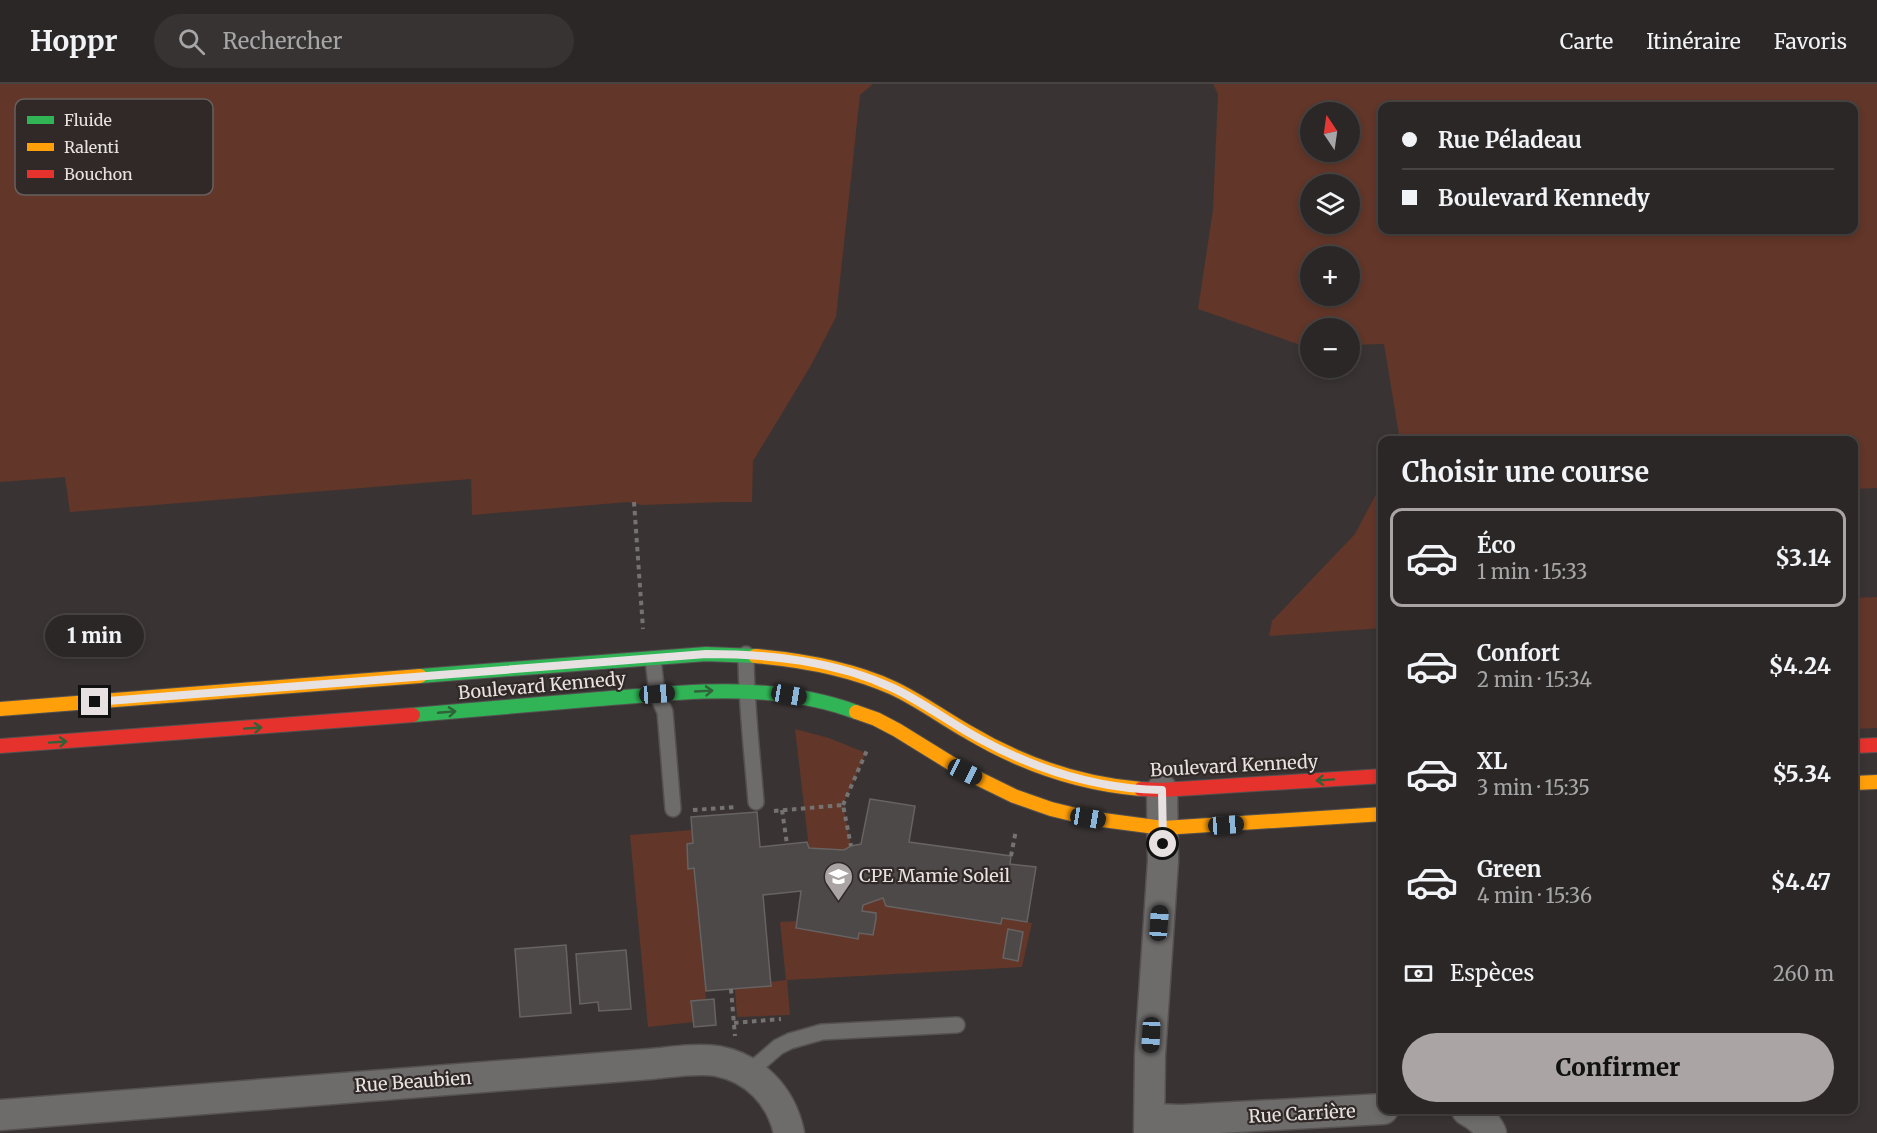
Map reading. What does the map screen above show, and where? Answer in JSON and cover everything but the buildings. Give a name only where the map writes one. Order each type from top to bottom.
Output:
[{"type":"street","name":"Boulevard Kennedy","points":[[0,709],[706,654],[746,654],[819,664],[892,687],[1016,758],[1091,782],[1162,790],[1378,776]]},
{"type":"street","name":"Boulevard Kennedy","points":[[0,746],[317,723],[657,694],[746,690],[802,697],[876,719],[965,772],[1034,804],[1088,818],[1134,826],[1163,828],[1378,814]]},
{"type":"street","points":[[1858,746],[1877,745]]},
{"type":"street","points":[[1858,783],[1877,782]]},
{"type":"street","points":[[1149,1126],[1150,1055],[1161,890],[1162,790]]},
{"type":"street","name":"Rue Beaubien","points":[[0,1115],[688,1061],[716,1061],[736,1066],[755,1077],[772,1091],[782,1110],[789,1133]]},
{"type":"street","name":"Rue Carrière","points":[[1149,1126],[1182,1120],[1378,1109]]},
{"type":"street","points":[[1474,1114],[1487,1125],[1491,1133]]},
{"type":"lane","points":[[746,654],[746,690],[761,807]]},
{"type":"lane","points":[[653,659],[657,694],[665,712],[680,810]]},
{"type":"lane","points":[[748,1073],[778,1047],[816,1034],[841,1030],[957,1025]]},
{"type":"path","points":[[634,502],[643,630]]},
{"type":"path","points":[[851,846],[843,805],[871,741]]},
{"type":"path","points":[[761,807],[782,810],[843,805]]},
{"type":"path","points":[[680,810],[740,807],[741,813]]},
{"type":"path","points":[[782,810],[787,844]]},
{"type":"path","points":[[1011,856],[1016,827]]},
{"type":"path","points":[[731,989],[735,1046]]},
{"type":"path","points":[[734,1023],[791,1019]]},
{"type":"shaded area","points":[[0,84],[873,84],[860,95],[836,317],[810,367],[753,461],[752,502],[642,505],[628,502],[472,515],[471,479],[70,512],[65,477],[0,482]]},
{"type":"shaded area","points":[[1213,84],[1877,84],[1877,488],[1858,489],[1858,436],[1399,436],[1384,344],[1360,345],[1360,318],[1300,318],[1300,345],[1198,309],[1213,210],[1218,94]]},
{"type":"shaded area","points":[[1378,490],[1378,628],[1269,636],[1272,621],[1355,534]]},
{"type":"shaded area","points":[[1877,597],[1877,728],[1858,729],[1858,598]]},
{"type":"shaded area","points":[[795,729],[829,738],[866,753],[843,805],[851,846],[844,850],[809,848]]},
{"type":"shaded area","points":[[692,830],[693,843],[687,844],[688,868],[694,868],[706,999],[692,1001],[694,1022],[648,1027],[630,835]]},
{"type":"shaded area","points":[[883,898],[886,906],[1001,924],[1002,918],[1032,923],[1022,967],[787,980],[790,1015],[737,1017],[735,989],[770,986],[770,982],[786,980],[780,922],[797,921],[796,928],[857,939],[859,933],[876,919],[876,913],[862,911],[863,905]]},
{"type":"traffic: fast","points":[[420,676],[706,654],[755,656]]},
{"type":"traffic: fast","points":[[413,715],[664,694],[729,691],[793,696],[825,702],[856,712]]},
{"type":"traffic: slow","points":[[755,656],[808,663],[859,675],[903,693],[988,743],[1030,762],[1073,777],[1141,789]]},
{"type":"traffic: slow","points":[[0,709],[420,676]]},
{"type":"traffic: slow","points":[[856,712],[897,730],[965,772],[1014,796],[1051,809],[1088,818],[1163,828],[1378,814]]},
{"type":"traffic: slow","points":[[1858,783],[1877,782]]},
{"type":"traffic: jam","points":[[0,746],[413,715]]},
{"type":"traffic: jam","points":[[1858,746],[1877,745]]},
{"type":"traffic: jam","points":[[1141,789],[1162,790],[1378,776]]},
{"type":"place","name":"CPE Mamie Soleil","points":[[838,902]]},
{"type":"route","points":[[95,702],[706,654],[778,657],[842,670],[892,687],[1016,758],[1042,768],[1091,782],[1162,790],[1163,844]]}]
